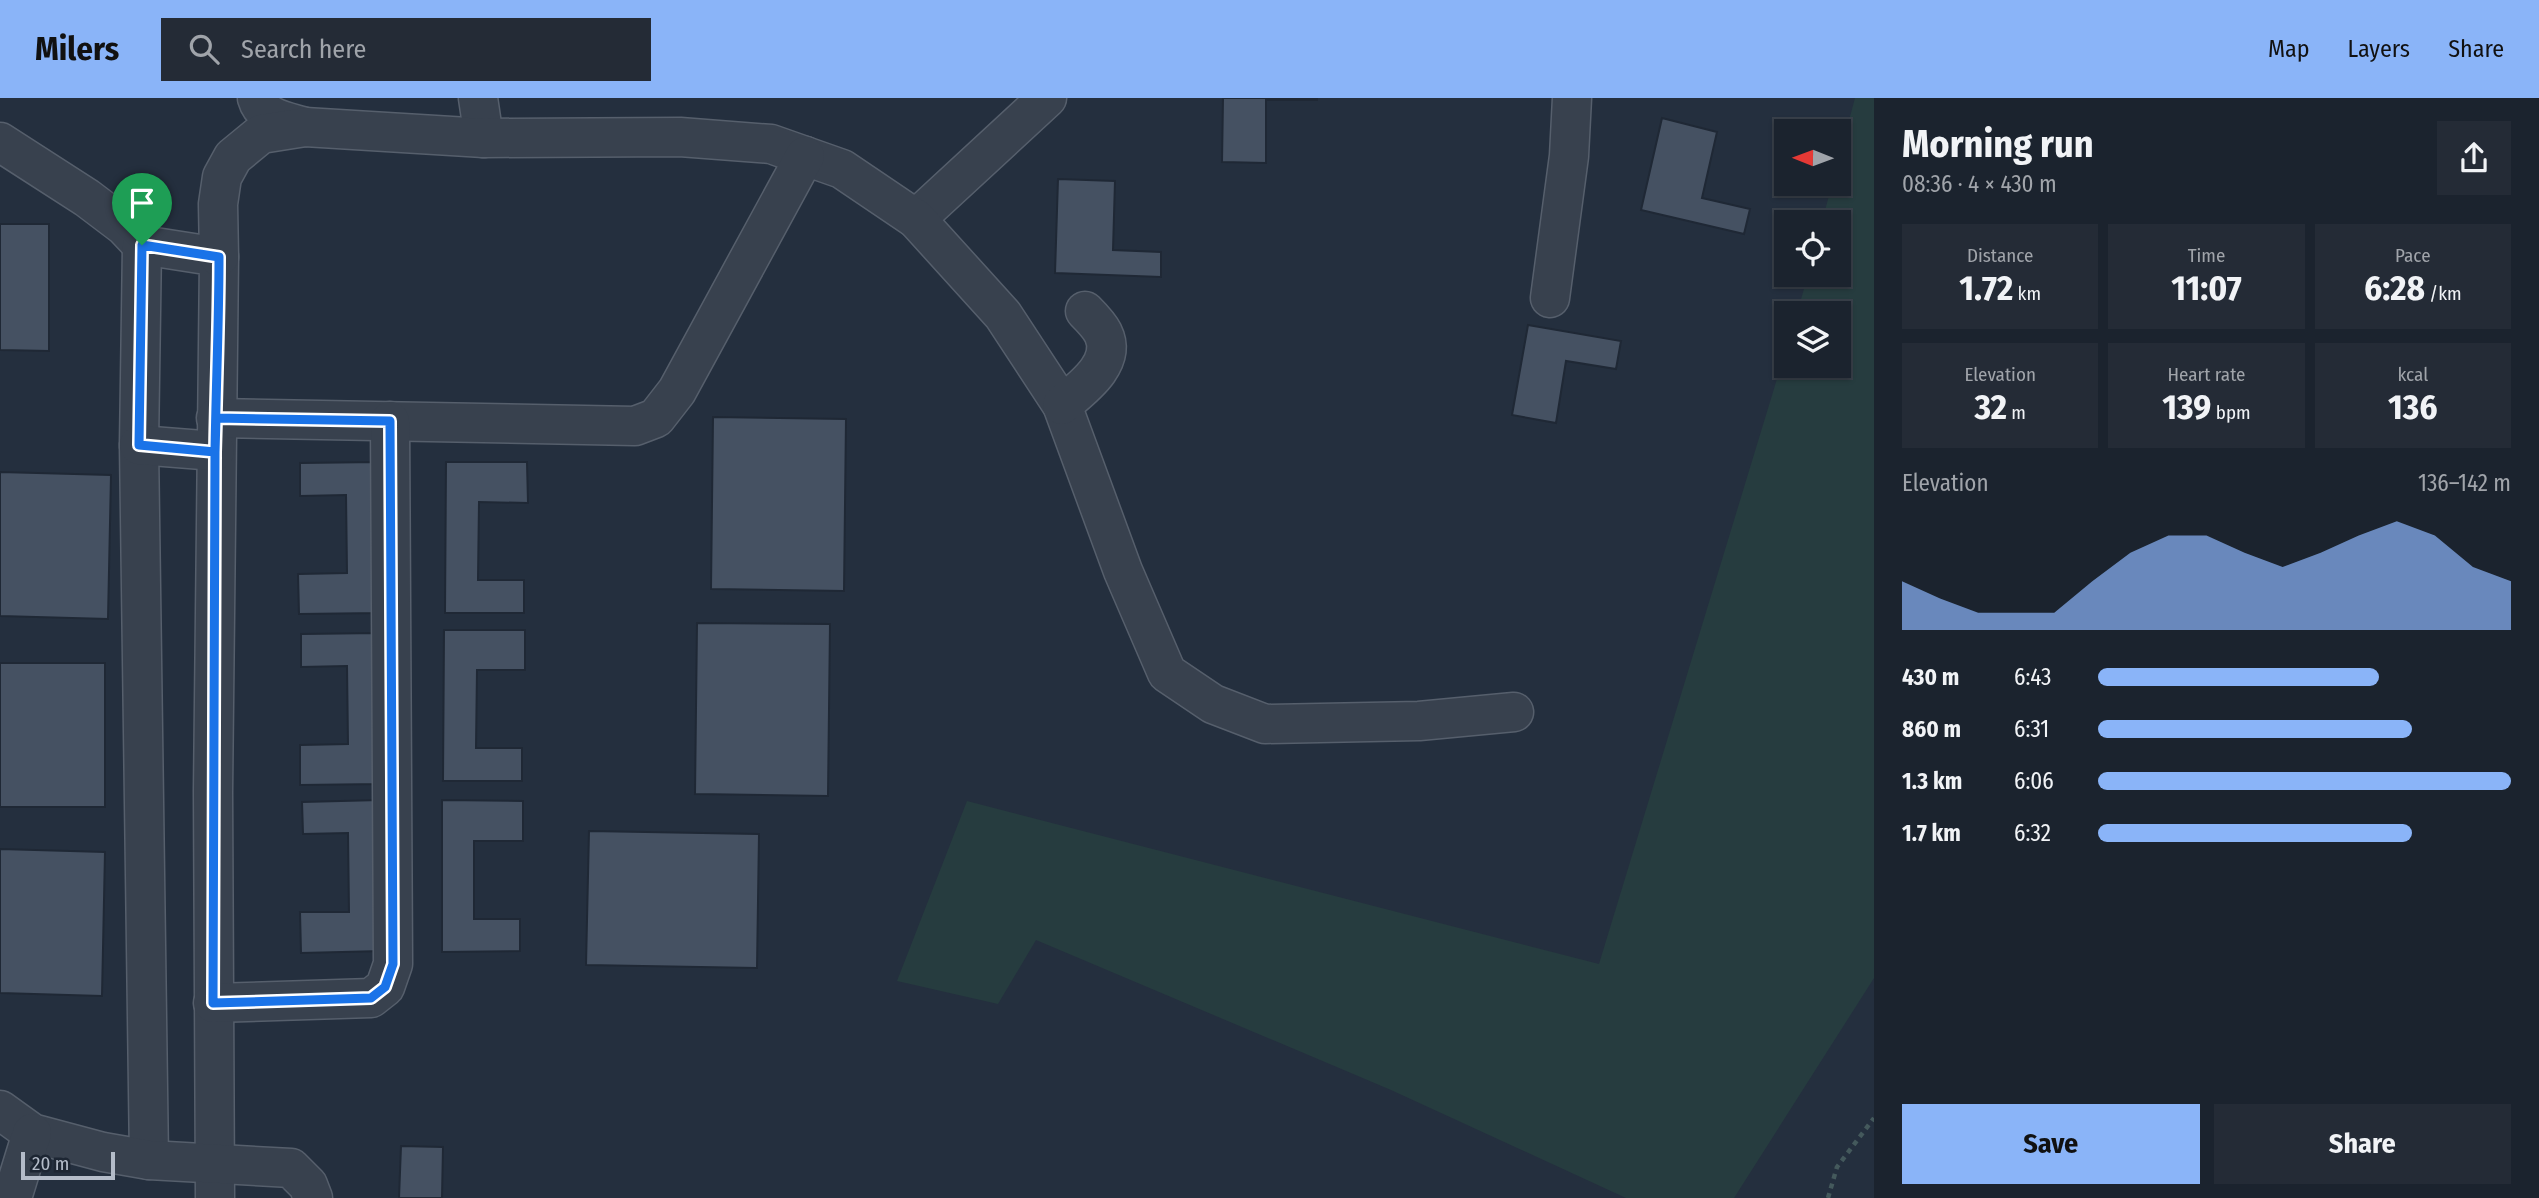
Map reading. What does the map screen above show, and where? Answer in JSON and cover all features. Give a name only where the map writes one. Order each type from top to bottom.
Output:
[{"type":"street","points":[[257,98],[262,110],[271,116],[323,118],[484,138],[680,136],[771,144],[842,169],[916,219],[1003,316],[1062,405],[1123,571],[1167,673],[1213,704],[1265,724],[1419,721],[1514,712]]},
{"type":"street","points":[[478,98],[484,138]]},
{"type":"street","points":[[916,219],[1046,98]]},
{"type":"street","points":[[1550,298],[1569,156],[1572,98]]},
{"type":"street","points":[[215,1181],[213,1003],[218,204],[222,177],[233,157],[261,134],[323,118]]},
{"type":"street","points":[[0,142],[87,198],[124,226],[142,245],[219,257]]},
{"type":"street","points":[[139,445],[216,435],[390,421],[635,426],[656,418],[677,391],[804,156]]},
{"type":"street","points":[[142,245],[139,445],[149,1160]]},
{"type":"street","points":[[1062,405],[1091,382],[1106,352],[1104,334],[1085,311]]},
{"type":"street","points":[[213,1003],[371,998],[385,987],[393,964],[390,421]]},
{"type":"street","points":[[0,1110],[32,1133],[149,1160],[215,1181],[290,1168],[308,1185],[313,1198]]},
{"type":"street","points":[[12,1198],[32,1133]]},
{"type":"path","points":[[1828,1198],[1837,1167],[1874,1118]]},
{"type":"green space","points":[[1855,98],[1874,98],[1874,978],[1734,1198],[1626,1198],[1391,1090],[1036,940],[998,1004],[897,981],[967,801],[1599,964],[1777,378],[1851,378],[1851,301],[1800,301],[1805,287],[1851,287],[1851,210],[1825,210],[1829,196],[1852,196],[1852,119],[1849,119]]},
{"type":"building","points":[[1223,98],[1317,100],[1266,100],[1266,163],[1222,162]]},
{"type":"building","points":[[1662,118],[1717,132],[1702,198],[1750,209],[1744,234],[1641,210]]},
{"type":"building","points":[[1058,179],[1115,181],[1113,250],[1161,252],[1161,277],[1055,273]]},
{"type":"building","points":[[0,224],[49,224],[49,351],[0,350]]},
{"type":"building","points":[[1528,325],[1621,341],[1616,369],[1566,361],[1556,423],[1512,415]]},
{"type":"building","points":[[713,417],[846,419],[844,591],[711,589]]},
{"type":"building","points":[[378,462],[381,613],[299,614],[298,574],[347,573],[346,495],[300,496],[300,463]]},
{"type":"building","points":[[446,462],[527,462],[528,503],[479,502],[478,580],[524,580],[524,613],[445,613]]},
{"type":"building","points":[[0,472],[111,475],[108,619],[0,616]]},
{"type":"building","points":[[697,623],[830,624],[828,796],[695,794]]},
{"type":"building","points":[[444,630],[525,630],[525,670],[477,670],[476,748],[522,748],[522,781],[443,781]]},
{"type":"building","points":[[379,633],[382,784],[300,785],[300,745],[348,744],[347,666],[301,667],[301,634]]},
{"type":"building","points":[[0,663],[105,663],[105,807],[0,807]]},
{"type":"building","points":[[380,800],[383,951],[301,953],[300,912],[349,912],[348,833],[303,834],[302,802]]},
{"type":"building","points":[[442,800],[523,801],[523,841],[474,841],[474,919],[520,919],[520,951],[442,952]]},
{"type":"building","points":[[589,831],[759,834],[757,968],[586,965]]},
{"type":"building","points":[[0,849],[105,852],[102,996],[0,993]]},
{"type":"building","points":[[401,1146],[443,1147],[442,1198],[399,1198]]},
{"type":"route","points":[[142,245],[139,445],[215,452],[216,418],[390,421],[393,964],[385,987],[371,998],[356,1001],[213,1003],[215,452],[219,257],[142,245]]}]
